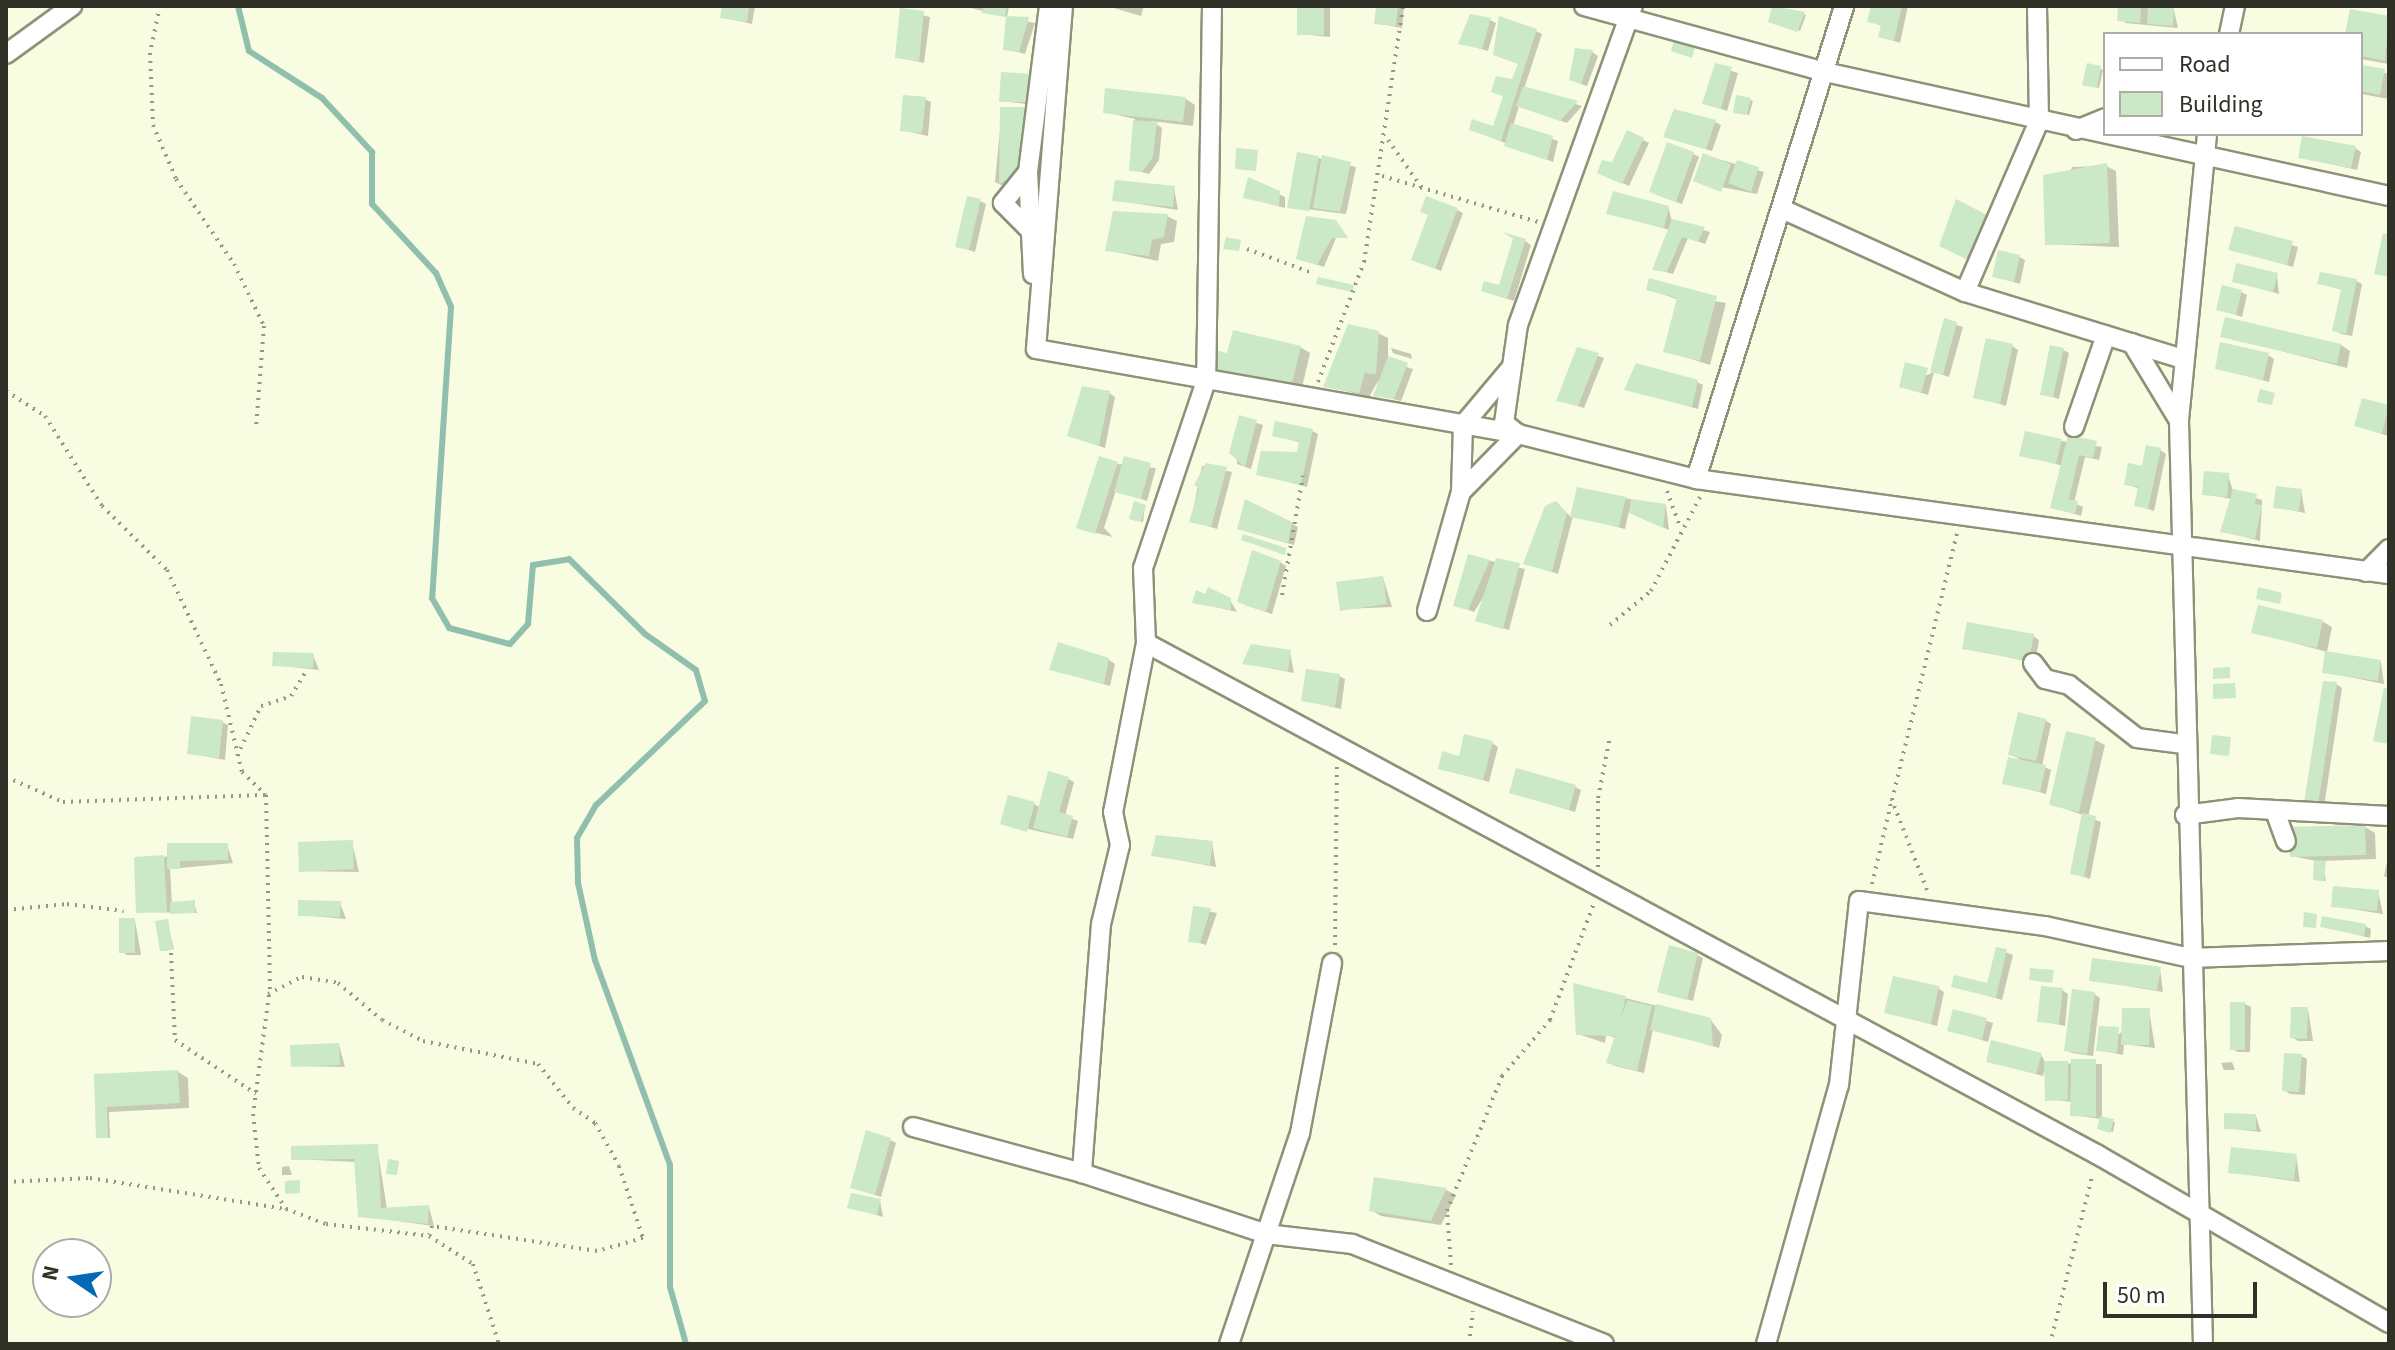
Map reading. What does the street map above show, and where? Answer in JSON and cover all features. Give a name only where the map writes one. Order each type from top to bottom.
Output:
[{"type":"street","points":[[6,54],[72,6]]},
{"type":"street","points":[[1041,294],[1031,231],[1028,172],[1049,6]]},
{"type":"street","points":[[1063,6],[1036,349],[1518,434],[1703,480],[2179,550],[2389,574]]},
{"type":"street","points":[[1082,1173],[1101,924],[1120,845],[1113,812],[1146,643],[1143,568],[1206,381],[1212,6]]},
{"type":"street","points":[[1584,6],[1631,14],[1825,72],[2201,159],[2389,196]]},
{"type":"street","points":[[1703,480],[1844,6]]},
{"type":"street","points":[[1965,292],[2039,121],[2037,6]]},
{"type":"street","points":[[2229,32],[2235,6]]},
{"type":"street","points":[[1518,434],[1504,423],[1518,325],[1557,227],[1631,14]]},
{"type":"street","points":[[2076,130],[2103,119]]},
{"type":"street","points":[[2203,1344],[2182,744],[2179,420],[2180,358],[2201,159],[2207,136]]},
{"type":"street","points":[[1028,172],[1003,203],[1031,231]]},
{"type":"street","points":[[1782,209],[1965,292],[2180,358]]},
{"type":"street","points":[[2074,427],[2106,335]]},
{"type":"street","points":[[2132,343],[2179,420]]},
{"type":"street","points":[[1427,611],[1461,492],[1463,425],[1511,368]]},
{"type":"street","points":[[1461,492],[1518,434]]},
{"type":"street","points":[[2366,572],[2389,549]]},
{"type":"street","points":[[1146,643],[2098,1155],[2389,1323]]},
{"type":"street","points":[[2033,663],[2045,679],[2069,685],[2137,738],[2182,744]]},
{"type":"street","points":[[2185,815],[2238,808],[2276,814],[2389,816]]},
{"type":"street","points":[[2276,814],[2286,841]]},
{"type":"street","points":[[1766,1344],[1839,1085],[1842,1018],[1859,901],[1936,911],[2190,958],[2389,951]]},
{"type":"street","points":[[1229,1344],[1300,1133],[1332,963]]},
{"type":"street","points":[[913,1127],[1082,1173],[1266,1234],[1352,1244],[1604,1344]]},
{"type":"path","points":[[160,6],[150,53],[153,125],[176,179],[234,264],[264,326],[256,427]]},
{"type":"path","points":[[1315,400],[1355,298],[1382,176],[1403,6]]},
{"type":"path","points":[[1387,138],[1422,188]]},
{"type":"path","points":[[1382,176],[1557,227]]},
{"type":"path","points":[[1247,249],[1310,272]]},
{"type":"path","points":[[6,391],[45,416],[102,506],[167,570],[221,684],[237,756],[266,795],[268,994],[257,1094],[259,1168],[286,1209]]},
{"type":"path","points":[[1652,469],[1674,501],[1680,527]]},
{"type":"path","points":[[1282,595],[1303,476]]},
{"type":"path","points":[[1610,625],[1651,591],[1703,480]]},
{"type":"path","points":[[1868,902],[1961,518]]},
{"type":"path","points":[[237,756],[261,706],[291,696],[306,671]]},
{"type":"path","points":[[1453,1284],[1447,1211],[1502,1076],[1550,1020],[1600,888],[1598,798],[1610,737]]},
{"type":"path","points":[[1332,963],[1340,912],[1337,746]]},
{"type":"path","points":[[6,777],[63,802],[266,795]]},
{"type":"path","points":[[1892,800],[1936,911]]},
{"type":"path","points":[[6,910],[67,904],[124,911]]},
{"type":"path","points":[[171,953],[175,1040],[257,1094]]},
{"type":"path","points":[[268,994],[302,977],[338,983],[382,1020],[423,1041],[538,1064],[573,1108],[595,1123],[619,1166],[643,1238],[597,1251],[432,1226],[429,1236]]},
{"type":"path","points":[[2050,1344],[2098,1155]]},
{"type":"path","points":[[6,1182],[90,1178],[286,1209],[326,1224],[429,1236],[473,1264],[499,1344]]},
{"type":"path","points":[[1469,1344],[1476,1293]]},
{"type":"path","points":[[1385,1344],[1386,1336]]},
{"type":"building","points":[[722,6],[749,6],[747,22],[720,18]]},
{"type":"building","points":[[983,6],[1007,6],[1005,17],[982,13]]},
{"type":"building","points":[[1297,6],[1324,6],[1324,35],[1297,35]]},
{"type":"building","points":[[1376,6],[1398,6],[1396,26],[1374,24]]},
{"type":"building","points":[[1772,6],[1805,12],[1797,32],[1768,22]]},
{"type":"building","points":[[1871,6],[1902,6],[1894,41],[1878,37],[1881,25],[1867,22]]},
{"type":"building","points":[[2118,6],[2141,6],[2140,23],[2117,21]]},
{"type":"building","points":[[2148,6],[2174,6],[2173,26],[2147,24]]},
{"type":"building","points":[[900,8],[924,11],[919,61],[895,58]]},
{"type":"building","points":[[2350,9],[2389,16],[2385,61],[2363,56],[2363,32],[2345,32]]},
{"type":"building","points":[[1470,14],[1491,18],[1482,49],[1458,44]]},
{"type":"building","points":[[1006,16],[1029,17],[1019,52],[1003,50]]},
{"type":"building","points":[[1499,16],[1537,29],[1501,141],[1469,130],[1472,119],[1493,126],[1503,96],[1491,92],[1496,76],[1512,79],[1518,64],[1493,55]]},
{"type":"building","points":[[1674,41],[1695,48],[1692,58],[1671,51]]},
{"type":"building","points":[[1575,48],[1593,50],[1581,84],[1569,80]]},
{"type":"building","points":[[1715,63],[1732,67],[1721,109],[1702,104]]},
{"type":"building","points":[[2087,63],[2101,66],[2097,88],[2082,85]]},
{"type":"building","points":[[2363,65],[2385,69],[2380,95],[2363,91]]},
{"type":"building","points":[[1001,72],[1034,74],[1028,102],[999,102]]},
{"type":"building","points":[[1523,86],[1578,101],[1560,121],[1516,106]]},
{"type":"building","points":[[1105,88],[1186,97],[1183,122],[1103,113]]},
{"type":"building","points":[[903,95],[926,97],[922,133],[900,131]]},
{"type":"building","points":[[1736,95],[1751,98],[1747,115],[1733,113]]},
{"type":"building","points":[[1000,107],[1026,107],[1016,175],[999,184]]},
{"type":"building","points":[[1674,109],[1716,120],[1706,149],[1663,137]]},
{"type":"building","points":[[1133,120],[1157,122],[1153,157],[1142,172],[1129,171]]},
{"type":"building","points":[[1511,123],[1553,136],[1547,160],[1504,146]]},
{"type":"building","points":[[1627,130],[1644,138],[1622,184],[1597,173],[1602,160],[1612,162]]},
{"type":"building","points":[[2302,136],[2356,146],[2351,168],[2298,158]]},
{"type":"building","points":[[1667,142],[1694,152],[1676,202],[1649,192]]},
{"type":"building","points":[[1236,148],[1258,150],[1256,171],[1235,169]]},
{"type":"building","points":[[1297,152],[1319,156],[1309,211],[1287,208]]},
{"type":"building","points":[[1703,153],[1731,164],[1721,192],[1693,181]]},
{"type":"building","points":[[1322,155],[1351,162],[1340,212],[1313,208]]},
{"type":"building","points":[[1737,160],[1759,167],[1751,192],[1728,183]]},
{"type":"building","points":[[2107,163],[2110,243],[2045,245],[2043,175]]},
{"type":"building","points":[[1248,177],[1280,191],[1279,206],[1243,198]]},
{"type":"building","points":[[1115,180],[1175,186],[1173,207],[1112,201]]},
{"type":"building","points":[[1613,191],[1669,206],[1664,228],[1606,214]]},
{"type":"building","points":[[967,196],[981,199],[969,250],[955,247]]},
{"type":"building","points":[[1426,196],[1458,208],[1435,269],[1411,260],[1428,215],[1420,212]]},
{"type":"building","points":[[1956,199],[1989,216],[1966,259],[1939,246]]},
{"type":"building","points":[[1113,211],[1168,214],[1164,237],[1152,240],[1149,256],[1105,251]]},
{"type":"building","points":[[1306,216],[1336,220],[1348,238],[1332,238],[1317,265],[1296,259]]},
{"type":"building","points":[[1672,219],[1705,227],[1698,242],[1682,237],[1667,272],[1652,270]]},
{"type":"building","points":[[2235,226],[2293,241],[2287,265],[2228,250]]},
{"type":"building","points":[[1503,232],[1526,239],[1507,299],[1481,291],[1484,281],[1499,285],[1513,239]]},
{"type":"building","points":[[2383,233],[2389,235],[2389,277],[2374,274]]},
{"type":"building","points":[[1226,237],[1241,240],[1239,251],[1223,249]]},
{"type":"building","points":[[1998,250],[2020,255],[2014,282],[1992,277]]},
{"type":"building","points":[[2236,263],[2278,273],[2273,292],[2232,282]]},
{"type":"building","points":[[2320,272],[2357,279],[2346,334],[2332,331],[2341,289],[2317,284]]},
{"type":"building","points":[[1318,277],[1354,285],[1352,292],[1316,284]]},
{"type":"building","points":[[1649,278],[1717,296],[1700,361],[1663,352],[1677,298],[1646,290]]},
{"type":"building","points":[[2222,285],[2242,290],[2236,315],[2216,310]]},
{"type":"building","points":[[2225,317],[2341,344],[2337,364],[2220,337]]},
{"type":"building","points":[[1944,318],[1957,322],[1943,375],[1930,372]]},
{"type":"building","points":[[1348,324],[1379,331],[1376,374],[1365,373],[1359,393],[1323,387]]},
{"type":"building","points":[[1233,330],[1301,346],[1291,388],[1210,369],[1215,350],[1227,353]]},
{"type":"building","points":[[1986,338],[2013,344],[2000,404],[1973,398]]},
{"type":"building","points":[[2220,342],[2269,353],[2263,380],[2215,369]]},
{"type":"building","points":[[2050,345],[2064,348],[2053,397],[2040,395]]},
{"type":"building","points":[[1577,347],[1599,353],[1578,406],[1556,401]]},
{"type":"building","points":[[1388,356],[1408,363],[1394,399],[1373,396]]},
{"type":"building","points":[[1905,362],[1928,368],[1921,393],[1899,387]]},
{"type":"building","points":[[1636,363],[1698,380],[1692,407],[1624,390]]},
{"type":"building","points":[[1082,386],[1110,391],[1099,446],[1067,436]]},
{"type":"building","points":[[2260,389],[2275,393],[2272,405],[2257,402]]},
{"type":"building","points":[[2362,398],[2389,405],[2382,434],[2354,426]]},
{"type":"building","points":[[1239,415],[1257,420],[1245,467],[1229,453]]},
{"type":"building","points":[[1275,421],[1313,429],[1301,485],[1256,475],[1261,451],[1297,452],[1299,442],[1272,436]]},
{"type":"building","points":[[2025,431],[2062,439],[2056,464],[2019,456]]},
{"type":"building","points":[[2068,435],[2097,441],[2093,458],[2079,455],[2069,499],[2078,501],[2075,514],[2050,508]]},
{"type":"building","points":[[2146,445],[2161,448],[2148,509],[2134,506],[2138,487],[2124,485],[2128,463],[2142,466]]},
{"type":"building","points":[[1099,456],[1118,462],[1095,534],[1076,528]]},
{"type":"building","points":[[1124,456],[1151,463],[1141,499],[1114,492]]},
{"type":"building","points":[[1206,463],[1227,467],[1211,527],[1189,522],[1199,488],[1194,485]]},
{"type":"building","points":[[2204,471],[2229,473],[2227,497],[2202,495]]},
{"type":"building","points":[[2276,486],[2302,489],[2299,511],[2273,508]]},
{"type":"building","points":[[1577,487],[1626,497],[1619,527],[1570,517]]},
{"type":"building","points":[[2233,489],[2257,494],[2255,504],[2262,505],[2255,539],[2220,532]]},
{"type":"building","points":[[1245,499],[1292,522],[1288,543],[1237,529]]},
{"type":"building","points":[[1631,499],[1666,504],[1663,528],[1629,513]]},
{"type":"building","points":[[1134,501],[1146,505],[1141,522],[1129,519]]},
{"type":"building","points":[[1556,501],[1567,513],[1552,572],[1523,564],[1545,506]]},
{"type":"building","points":[[1243,534],[1286,548],[1285,555],[1241,540]]},
{"type":"building","points":[[1252,550],[1281,561],[1266,612],[1237,602]]},
{"type":"building","points":[[1468,554],[1490,560],[1468,610],[1453,606]]},
{"type":"building","points":[[1496,558],[1520,563],[1503,629],[1475,621]]},
{"type":"building","points":[[1383,576],[1387,604],[1340,611],[1336,582]]},
{"type":"building","points":[[1208,587],[1231,598],[1231,610],[1192,603],[1196,590],[1205,594]]},
{"type":"building","points":[[2258,587],[2282,593],[2280,604],[2256,599]]},
{"type":"building","points":[[2258,605],[2323,620],[2317,648],[2251,633]]},
{"type":"building","points":[[1967,622],[2034,634],[2029,661],[1962,649]]},
{"type":"building","points":[[1058,642],[1109,658],[1104,684],[1049,670]]},
{"type":"building","points":[[1251,644],[1291,650],[1288,671],[1242,664]]},
{"type":"building","points":[[2325,651],[2381,660],[2378,681],[2322,673]]},
{"type":"building","points":[[273,652],[314,653],[313,668],[272,666]]},
{"type":"building","points":[[2230,667],[2230,678],[2213,679],[2213,668]]},
{"type":"building","points":[[1306,669],[1340,674],[1335,707],[1301,701]]},
{"type":"building","points":[[2323,681],[2337,682],[2318,805],[2304,803]]},
{"type":"building","points":[[2235,683],[2236,698],[2213,699],[2213,684]]},
{"type":"building","points":[[2384,688],[2389,689],[2389,744],[2373,741]]},
{"type":"building","points":[[2018,712],[2046,719],[2036,761],[2008,755]]},
{"type":"building","points":[[191,716],[223,720],[219,758],[187,754]]},
{"type":"building","points":[[2066,731],[2096,738],[2079,812],[2049,805]]},
{"type":"building","points":[[1464,734],[1493,741],[1483,780],[1438,769],[1442,751],[1459,756]]},
{"type":"building","points":[[2212,735],[2231,737],[2229,756],[2210,754]]},
{"type":"building","points":[[2008,757],[2046,765],[2040,792],[2002,784]]},
{"type":"building","points":[[1516,768],[1576,785],[1569,810],[1509,793]]},
{"type":"building","points":[[1048,771],[1069,777],[1059,812],[1073,816],[1067,837],[1033,828]]},
{"type":"building","points":[[1008,795],[1035,802],[1027,832],[1000,824]]},
{"type":"building","points":[[2082,813],[2096,816],[2084,877],[2070,874]]},
{"type":"building","points":[[2365,825],[2366,855],[2290,857],[2289,827]]},
{"type":"building","points":[[1156,835],[1213,841],[1210,865],[1151,856]]},
{"type":"building","points":[[353,840],[354,869],[299,872],[298,842]]},
{"type":"building","points":[[167,843],[228,843],[228,860],[180,861],[180,869],[167,869]]},
{"type":"building","points":[[164,855],[167,912],[136,913],[134,857]]},
{"type":"building","points":[[2314,860],[2326,861],[2324,881],[2313,880]]},
{"type":"building","points":[[2333,886],[2379,890],[2377,911],[2331,907]]},
{"type":"building","points":[[195,900],[195,913],[170,914],[170,902]]},
{"type":"building","points":[[298,900],[341,901],[340,917],[298,916]]},
{"type":"building","points":[[1193,906],[1211,908],[1200,943],[1188,942]]},
{"type":"building","points":[[2304,912],[2317,914],[2316,928],[2303,927]]},
{"type":"building","points":[[2322,916],[2366,924],[2364,936],[2320,927]]},
{"type":"building","points":[[119,918],[135,918],[135,953],[119,953]]},
{"type":"building","points":[[168,919],[173,949],[160,951],[155,921]]},
{"type":"building","points":[[1669,945],[1698,953],[1687,1000],[1657,992]]},
{"type":"building","points":[[1996,947],[2007,949],[1996,998],[1951,987],[1954,975],[1987,983]]},
{"type":"building","points":[[2092,958],[2161,967],[2157,990],[2089,981]]},
{"type":"building","points":[[2030,968],[2054,970],[2052,983],[2029,980]]},
{"type":"building","points":[[1893,976],[1939,986],[1931,1024],[1884,1013]]},
{"type":"building","points":[[1573,983],[1626,996],[1617,1036],[1576,1035]]},
{"type":"building","points":[[2041,986],[2063,988],[2059,1024],[2037,1022]]},
{"type":"building","points":[[2072,989],[2095,992],[2087,1054],[2064,1051]]},
{"type":"building","points":[[1627,1000],[1652,1006],[1637,1071],[1606,1063]]},
{"type":"building","points":[[2230,1002],[2245,1002],[2245,1050],[2230,1050]]},
{"type":"building","points":[[1656,1004],[1711,1018],[1713,1046],[1650,1030]]},
{"type":"building","points":[[2291,1007],[2308,1007],[2307,1039],[2290,1038]]},
{"type":"building","points":[[2122,1008],[2150,1008],[2149,1045],[2121,1045]]},
{"type":"building","points":[[1953,1009],[1987,1018],[1982,1040],[1947,1031]]},
{"type":"building","points":[[2099,1026],[2119,1027],[2117,1053],[2096,1051]]},
{"type":"building","points":[[1991,1040],[2042,1053],[2036,1074],[1986,1062]]},
{"type":"building","points":[[339,1043],[340,1065],[291,1067],[290,1045]]},
{"type":"building","points":[[2284,1053],[2302,1054],[2299,1092],[2282,1091]]},
{"type":"building","points":[[2071,1059],[2096,1059],[2096,1117],[2070,1116]]},
{"type":"building","points":[[2044,1061],[2068,1061],[2068,1100],[2045,1101]]},
{"type":"building","points":[[178,1070],[180,1103],[107,1107],[108,1138],[96,1138],[94,1074]]},
{"type":"building","points":[[2224,1113],[2256,1114],[2256,1130],[2224,1129]]},
{"type":"building","points":[[2100,1116],[2114,1119],[2110,1133],[2097,1129]]},
{"type":"building","points":[[866,1130],[891,1138],[875,1195],[850,1188]]},
{"type":"building","points":[[378,1144],[381,1208],[429,1205],[428,1224],[358,1217],[354,1159],[291,1160],[291,1146]]},
{"type":"building","points":[[2231,1147],[2297,1154],[2294,1180],[2228,1173]]},
{"type":"building","points":[[388,1159],[399,1161],[397,1175],[386,1174]]},
{"type":"building","points":[[1374,1177],[1447,1188],[1431,1221],[1369,1211]]},
{"type":"building","points":[[300,1180],[300,1193],[285,1194],[285,1181]]},
{"type":"building","points":[[851,1193],[881,1199],[877,1215],[847,1208]]},
{"type":"waterway","points":[[238,6],[249,51],[322,98],[372,152],[372,204],[436,273],[451,307],[432,598],[449,628],[510,644],[528,624],[533,565],[569,559],[645,634],[696,670],[705,701],[596,805],[577,838],[578,883],[595,960],[670,1165],[670,1287],[686,1344]]}]
